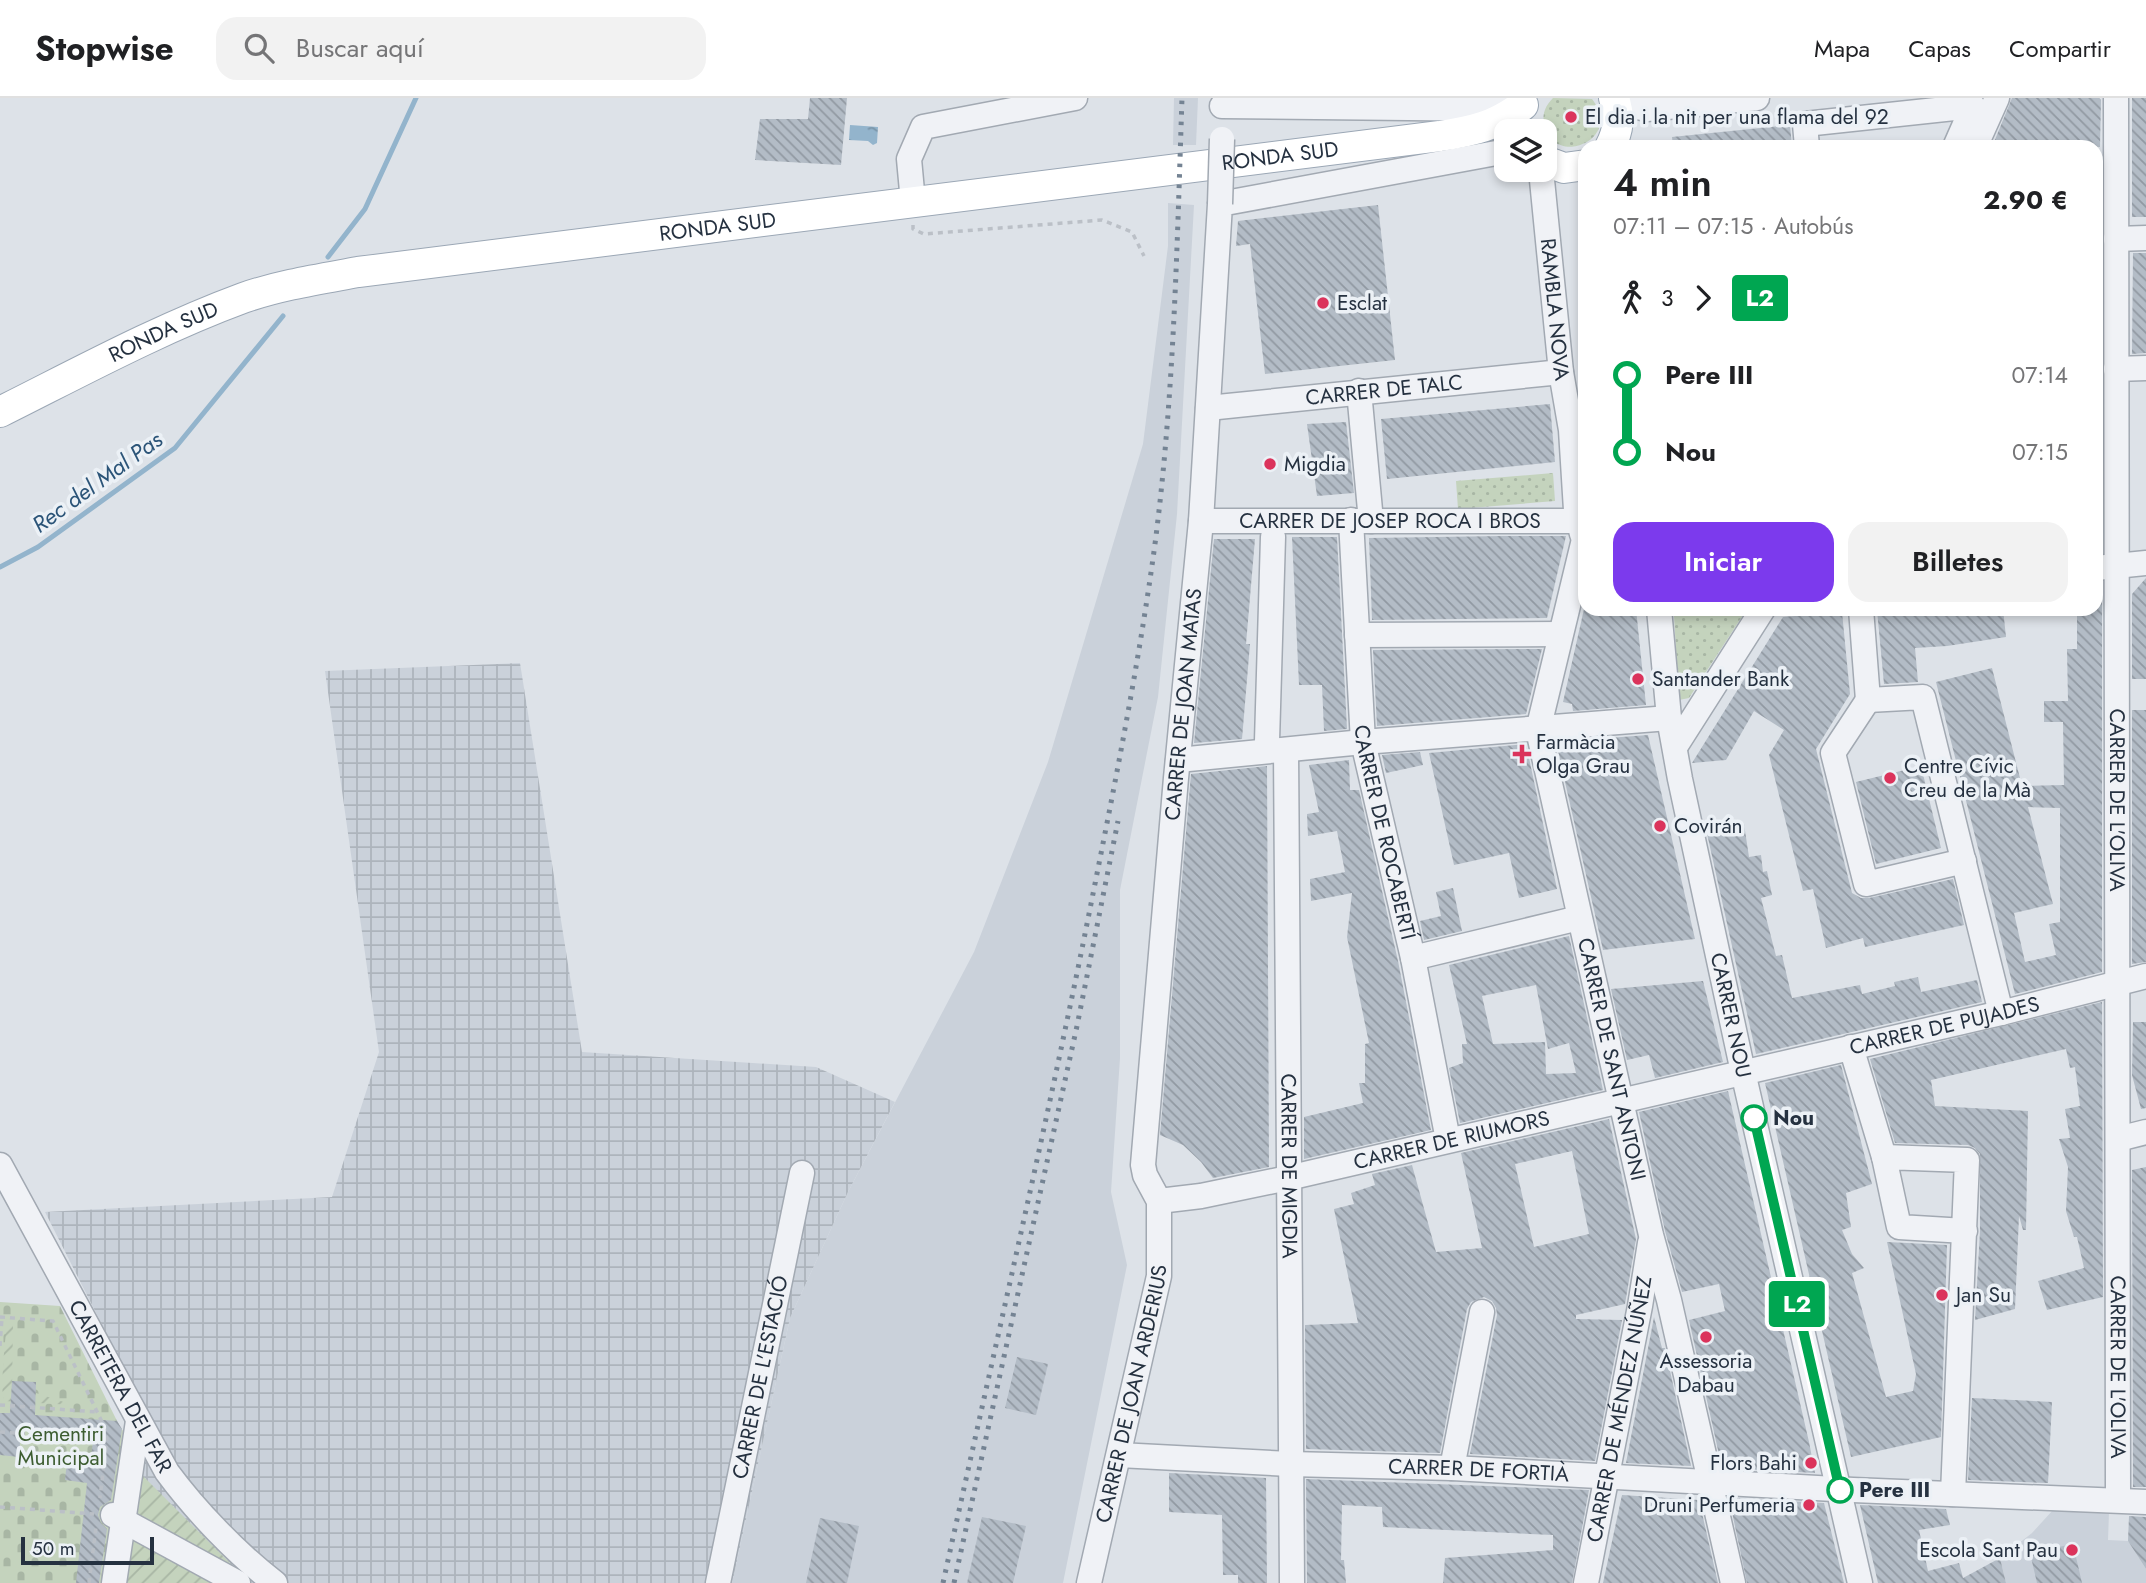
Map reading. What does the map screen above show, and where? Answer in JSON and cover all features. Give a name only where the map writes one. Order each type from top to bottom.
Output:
[{"type":"main road","name":"RONDA SUD","points":[[0,412],[173,326],[245,297],[286,286],[358,272],[1460,133],[1490,126],[1523,109]]},
{"type":"main road","name":"RONDA SUD","points":[[1460,133],[1494,135]]},
{"type":"main road","points":[[1557,165],[1564,168],[1578,166]]},
{"type":"street","points":[[914,202],[909,159],[923,127],[1075,98]]},
{"type":"street","points":[[1614,117],[1632,106],[1647,109],[1757,98]]},
{"type":"street","points":[[1978,140],[1997,98]]},
{"type":"street","name":"CARRER DE L'OLIVA","points":[[2116,98],[2116,369],[2107,567],[2118,982],[2118,1500]]},
{"type":"street","points":[[1222,102],[1523,109]]},
{"type":"street","name":"CARRER DE JOAN MATAS","points":[[1159,1201],[1145,1175],[1143,1165],[1201,521],[1220,204],[1222,102]]},
{"type":"street","points":[[1806,140],[1805,124],[1973,106],[1958,140]]},
{"type":"street","points":[[1220,204],[1494,153]]},
{"type":"street","name":"RAMBLA NOVA","points":[[1542,182],[1560,372],[1578,434]]},
{"type":"street","points":[[2116,239],[2146,238]]},
{"type":"street","points":[[2116,369],[2146,368]]},
{"type":"street","name":"CARRER DE TALC","points":[[1208,408],[1560,372]]},
{"type":"street","name":"CARRER DE ROCABERTÍ","points":[[1359,391],[1361,521],[1357,635],[1363,742],[1413,958],[1448,1140]]},
{"type":"street","name":"CARRER DE SANT ANTONI","points":[[1578,434],[1578,515]]},
{"type":"street","name":"CARRER DE JOSEP ROCA I BROS","points":[[1201,521],[1361,521],[1578,529]]},
{"type":"street","name":"CARRER DE MIGDIA","points":[[1273,537],[1288,1178],[1292,1583]]},
{"type":"street","name":"CARRER DE SANT ANTONI","points":[[1578,552],[1538,730],[1651,1235],[1669,1300],[1733,1583]]},
{"type":"street","points":[[2107,567],[2146,563]]},
{"type":"street","name":"CARRER NOU","points":[[1662,616],[1669,718],[1743,1072],[1860,1583]]},
{"type":"street","points":[[1675,747],[1759,616]]},
{"type":"street","points":[[1862,616],[1868,700],[1832,754],[1866,884],[1964,861]]},
{"type":"street","points":[[1357,635],[1560,634]]},
{"type":"street","points":[[1868,700],[1923,697],[2001,1013]]},
{"type":"street","points":[[1178,760],[1276,745],[1538,730],[1669,718]]},
{"type":"street","points":[[1413,958],[1579,918]]},
{"type":"street","name":"CARRER DE PUJADES","points":[[1743,1072],[2001,1013],[2146,976]]},
{"type":"street","points":[[1851,1047],[1884,1157],[1899,1227],[1965,1231]]},
{"type":"street","name":"CARRER DE RIUMORS","points":[[1159,1201],[1201,1196],[1288,1178],[1743,1072]]},
{"type":"street","points":[[2118,1139],[2146,1132]]},
{"type":"street","points":[[1884,1157],[1967,1160],[1953,1494]]},
{"type":"street","name":"CARRETERA DEL FAR","points":[[0,1165],[167,1472],[186,1498],[274,1583]]},
{"type":"street","name":"CARRER DE L'ESTACIÓ","points":[[718,1583],[802,1173]]},
{"type":"street","name":"CARRER DE JOAN ARDERIUS","points":[[1089,1583],[1159,1276],[1159,1201]]},
{"type":"street","name":"CARRER DE MÉNDEZ NÚÑEZ","points":[[1586,1583],[1640,1306],[1651,1235]]},
{"type":"street","points":[[1640,1306],[1655,1298],[1669,1300]]},
{"type":"street","points":[[1452,1468],[1482,1312]]},
{"type":"street","points":[[114,1583],[111,1517],[138,1421]]},
{"type":"street","name":"CARRER DE FORTIÀ","points":[[1119,1455],[1290,1464],[1452,1468],[1840,1490],[2146,1502]]},
{"type":"street","points":[[111,1517],[238,1583]]},
{"type":"path","points":[[914,202],[913,229],[924,234],[1102,220],[1132,232],[1144,256]]},
{"type":"path","points":[[0,1346],[1,1317],[53,1321],[97,1412],[107,1439],[111,1517],[89,1583]]},
{"type":"path","points":[[0,1405],[97,1412]]},
{"type":"path","points":[[0,1432],[107,1439]]},
{"type":"path","points":[[0,1507],[111,1517]]},
{"type":"shaded area","points":[[1174,98],[1198,98],[1196,145],[1173,145]]},
{"type":"shaded area","points":[[1168,203],[1194,205],[1177,514],[1158,697],[1120,890],[1120,1058],[1111,1192],[1127,1265],[1063,1583],[732,1583],[790,1318],[848,1192],[974,952],[1048,762],[1143,444],[1168,246]]},
{"type":"shaded area","points":[[520,663],[582,1052],[816,1067],[895,1102],[848,1192],[790,1318],[732,1583],[109,1583],[136,1392],[45,1212],[332,1197],[379,1052],[325,671]]},
{"type":"shaded area","name":"Escola Sant Pau","points":[[2053,1510],[2109,1512],[2108,1540],[2128,1541],[2146,1569],[2146,1583],[2006,1583],[2000,1558],[2032,1533]]},
{"type":"green space","points":[[1553,98],[1592,99],[1600,114],[1599,127],[1589,140],[1578,140],[1578,145],[1559,145],[1557,119],[1544,119]]},
{"type":"green space","points":[[1553,473],[1555,501],[1458,509],[1456,481]]},
{"type":"green space","points":[[1674,616],[1742,616],[1689,698],[1679,700]]},
{"type":"green space","name":"Cementiri Municipal","points":[[0,1302],[60,1306],[124,1432],[104,1583],[0,1583]]},
{"type":"green space","points":[[7,1324],[13,1324],[12,1391],[36,1393],[73,1405],[4,1401]]},
{"type":"green space","points":[[143,1476],[250,1583],[126,1583]]},
{"type":"water","points":[[850,125],[878,127],[877,143],[873,145],[868,141],[849,140]]},
{"type":"building","points":[[810,98],[847,98],[841,165],[755,160],[760,119],[808,119]]},
{"type":"building","points":[[2012,98],[2101,100],[2100,140],[1995,140]]},
{"type":"building","points":[[2132,98],[2146,98],[2146,217],[2132,217]]},
{"type":"building","points":[[1790,125],[1791,140],[1672,140],[1672,137]]},
{"type":"building","name":"Esclat","points":[[1378,205],[1395,360],[1265,374],[1250,244],[1236,246],[1238,221]]},
{"type":"building","points":[[2133,253],[2146,253],[2146,353],[2132,354]]},
{"type":"building","points":[[1550,404],[1555,462],[1387,479],[1381,419]]},
{"type":"building","points":[[1346,422],[1354,493],[1317,496],[1307,424]]},
{"type":"building","points":[[1566,536],[1547,618],[1372,620],[1369,538]]},
{"type":"building","points":[[1292,537],[1337,537],[1347,729],[1324,731],[1322,685],[1299,685]]},
{"type":"building","points":[[1214,539],[1255,539],[1246,644],[1250,644],[1242,739],[1194,743]]},
{"type":"building","points":[[2146,578],[2146,679],[2132,679],[2132,594]]},
{"type":"building","points":[[1582,616],[1637,616],[1646,705],[1573,711],[1572,704],[1563,702]]},
{"type":"building","points":[[1842,616],[1850,694],[1816,749],[1852,893],[1861,898],[1869,898],[1953,879],[1964,925],[1865,947],[1863,938],[1826,948],[1813,889],[1803,891],[1769,755],[1784,730],[1754,711],[1726,760],[1692,763],[1783,617]]},
{"type":"building","points":[[1878,616],[2004,616],[2006,637],[1915,648],[1918,682],[1884,684]]},
{"type":"building","points":[[2077,616],[2102,616],[2102,972],[2015,994],[1936,682],[1992,668],[2022,786],[2064,785],[2063,722],[2044,722],[2044,701],[2068,701],[2067,649],[2077,649]],"holes":[[[2028,807],[2060,808],[2060,922],[2049,924],[2056,955],[2025,962],[2014,913],[2053,904]]]},
{"type":"building","points":[[1542,649],[1526,714],[1377,726],[1373,650]]},
{"type":"building","points":[[2132,710],[2146,710],[2146,962],[2132,964]]},
{"type":"building","points":[[1648,735],[1695,939],[1603,950],[1556,742]]},
{"type":"building","points":[[1526,744],[1557,889],[1519,898],[1509,853],[1454,865],[1429,753]]},
{"type":"building","points":[[1420,752],[1423,765],[1386,773],[1382,755]]},
{"type":"building","points":[[1349,760],[1350,790],[1359,790],[1398,961],[1431,1130],[1304,1159],[1304,1117],[1363,1103],[1359,1083],[1365,1083],[1365,1044],[1369,1043],[1347,937],[1352,893],[1311,901],[1310,879],[1345,872],[1337,831],[1308,836],[1307,814],[1319,812],[1309,765]]},
{"type":"building","points":[[1267,766],[1269,1167],[1213,1178],[1183,1145],[1160,1135],[1191,774]]},
{"type":"building","points":[[1921,766],[1941,848],[1876,864],[1856,782]]},
{"type":"building","points":[[1744,824],[1749,857],[1761,855],[1763,872],[1767,871],[1772,895],[1761,898],[1776,956],[1782,955],[1792,998],[1860,985],[1862,994],[1895,986],[1894,982],[1918,977],[1921,992],[1977,980],[1982,1002],[1756,1054],[1706,829]]},
{"type":"building","points":[[1453,888],[1462,931],[1424,940],[1420,921],[1441,916],[1436,892]]},
{"type":"building","points":[[1569,936],[1603,1090],[1460,1123],[1449,1068],[1463,1063],[1462,1044],[1467,1044],[1449,965]],"holes":[[[1536,985],[1548,1049],[1569,1043],[1576,1073],[1546,1074],[1545,1042],[1493,1044],[1482,996]]]},
{"type":"building","points":[[1703,981],[1723,1062],[1655,1078],[1649,1055],[1627,1060],[1611,989]]},
{"type":"building","points":[[2102,1002],[2103,1297],[2047,1310],[2038,1281],[2084,1268],[2077,1237],[2074,1237],[2066,1211],[2068,1167],[2059,1139],[2070,1138],[2065,1109],[2080,1106],[2075,1067],[2070,1068],[2066,1049],[1931,1080],[1935,1106],[2028,1111],[2026,1230],[2023,1230],[2019,1216],[2015,1309],[1975,1320],[1980,1231],[1980,1154],[1968,1145],[1895,1143],[1870,1059]]},
{"type":"building","points":[[2133,1022],[2146,1022],[2146,1108],[2141,1109],[2132,1075]]},
{"type":"building","points":[[1841,1065],[1872,1184],[1846,1193],[1851,1227],[1842,1230],[1852,1254],[1864,1268],[1852,1273],[1886,1397],[1913,1391],[1916,1374],[1887,1242],[1947,1245],[1941,1437],[1851,1457],[1765,1083]]},
{"type":"building","points":[[1728,1091],[1815,1473],[1722,1468],[1689,1320],[1725,1311],[1719,1284],[1682,1292],[1665,1231],[1639,1112]]},
{"type":"building","points":[[1609,1119],[1636,1239],[1625,1304],[1576,1315],[1576,1319],[1622,1320],[1595,1461],[1470,1454],[1497,1315],[1492,1301],[1484,1297],[1471,1302],[1467,1309],[1440,1453],[1306,1449],[1305,1325],[1358,1323],[1334,1209],[1354,1204],[1351,1193],[1375,1185],[1372,1174],[1412,1165],[1436,1252],[1482,1248],[1461,1153]],"holes":[[[1572,1151],[1589,1234],[1534,1247],[1515,1164]]]},
{"type":"building","points":[[2146,1167],[2146,1487],[2133,1487],[2132,1170]]},
{"type":"building","points":[[1654,1317],[1662,1348],[1665,1348],[1691,1466],[1626,1463]]},
{"type":"building","points":[[1017,1357],[1048,1364],[1036,1415],[1005,1408]]},
{"type":"building","points":[[12,1381],[36,1382],[35,1415],[117,1421],[122,1429],[111,1500],[100,1507],[98,1515],[107,1529],[99,1583],[76,1583],[87,1483],[65,1480],[67,1461],[90,1464],[94,1434],[21,1429],[19,1457],[0,1455],[0,1413],[10,1413]]},
{"type":"building","points":[[1972,1398],[2052,1402],[2048,1483],[1968,1480]]},
{"type":"building","points":[[1169,1473],[1266,1478],[1267,1583],[1238,1583],[1238,1575],[1223,1575],[1222,1515],[1169,1512]]},
{"type":"building","points":[[1306,1479],[1589,1490],[1572,1583],[1443,1583],[1445,1558],[1553,1550],[1553,1535],[1383,1527],[1382,1507],[1342,1505],[1341,1560],[1344,1560],[1346,1583],[1307,1583]]},
{"type":"building","points":[[1622,1495],[1699,1500],[1718,1583],[1603,1583]]},
{"type":"building","points":[[1729,1498],[1824,1503],[1844,1583],[1747,1583]]},
{"type":"building","points":[[1860,1505],[1946,1509],[1950,1525],[1919,1530],[1928,1571],[1959,1563],[1963,1578],[2000,1558],[2006,1583],[1878,1583]]},
{"type":"building","points":[[2129,1516],[2146,1517],[2146,1569],[2128,1541]]},
{"type":"building","points":[[982,1517],[1026,1526],[1013,1583],[967,1583]]},
{"type":"building","points":[[820,1518],[859,1526],[847,1583],[806,1583]]},
{"type":"building","points":[[2073,1544],[2082,1583],[2037,1583],[2030,1553]]},
{"type":"waterway","name":"Rec del Mal Pas","points":[[328,257],[365,209],[416,98]]},
{"type":"waterway","name":"Rec del Mal Pas","points":[[0,567],[38,547],[175,448],[283,316]]},
{"type":"railway","points":[[943,1583],[1084,939],[1140,643],[1155,544],[1167,433],[1182,98]]},
{"type":"railway","points":[[954,1583],[1077,1026],[1118,821]]},
{"type":"bus line","name":"L2","points":[[1754,1118],[1840,1490]]},
{"type":"place","name":"El dia i la nit per una flama del 92","points":[[1571,117]]},
{"type":"place","name":"Esclat","points":[[1323,303]]},
{"type":"place","name":"Migdia","points":[[1270,464]]},
{"type":"place","name":"Santander Bank","points":[[1638,679]]},
{"type":"place","name":"Farmàcia Olga Grau","points":[[1522,754]]},
{"type":"place","name":"Centre Cívic Creu de la Mà","points":[[1890,778]]},
{"type":"place","name":"Covirán","points":[[1660,826]]},
{"type":"place","name":"Nou","points":[[1754,1118]]},
{"type":"place","name":"Jan Su","points":[[1942,1295]]},
{"type":"place","name":"Assessoria Dabau","points":[[1706,1337]]},
{"type":"place","name":"Flors Bahi","points":[[1811,1463]]},
{"type":"place","name":"Pere III","points":[[1840,1490]]},
{"type":"place","name":"Druni Perfumeria","points":[[1809,1505]]},
{"type":"place","name":"Escola Sant Pau","points":[[2072,1550]]}]
